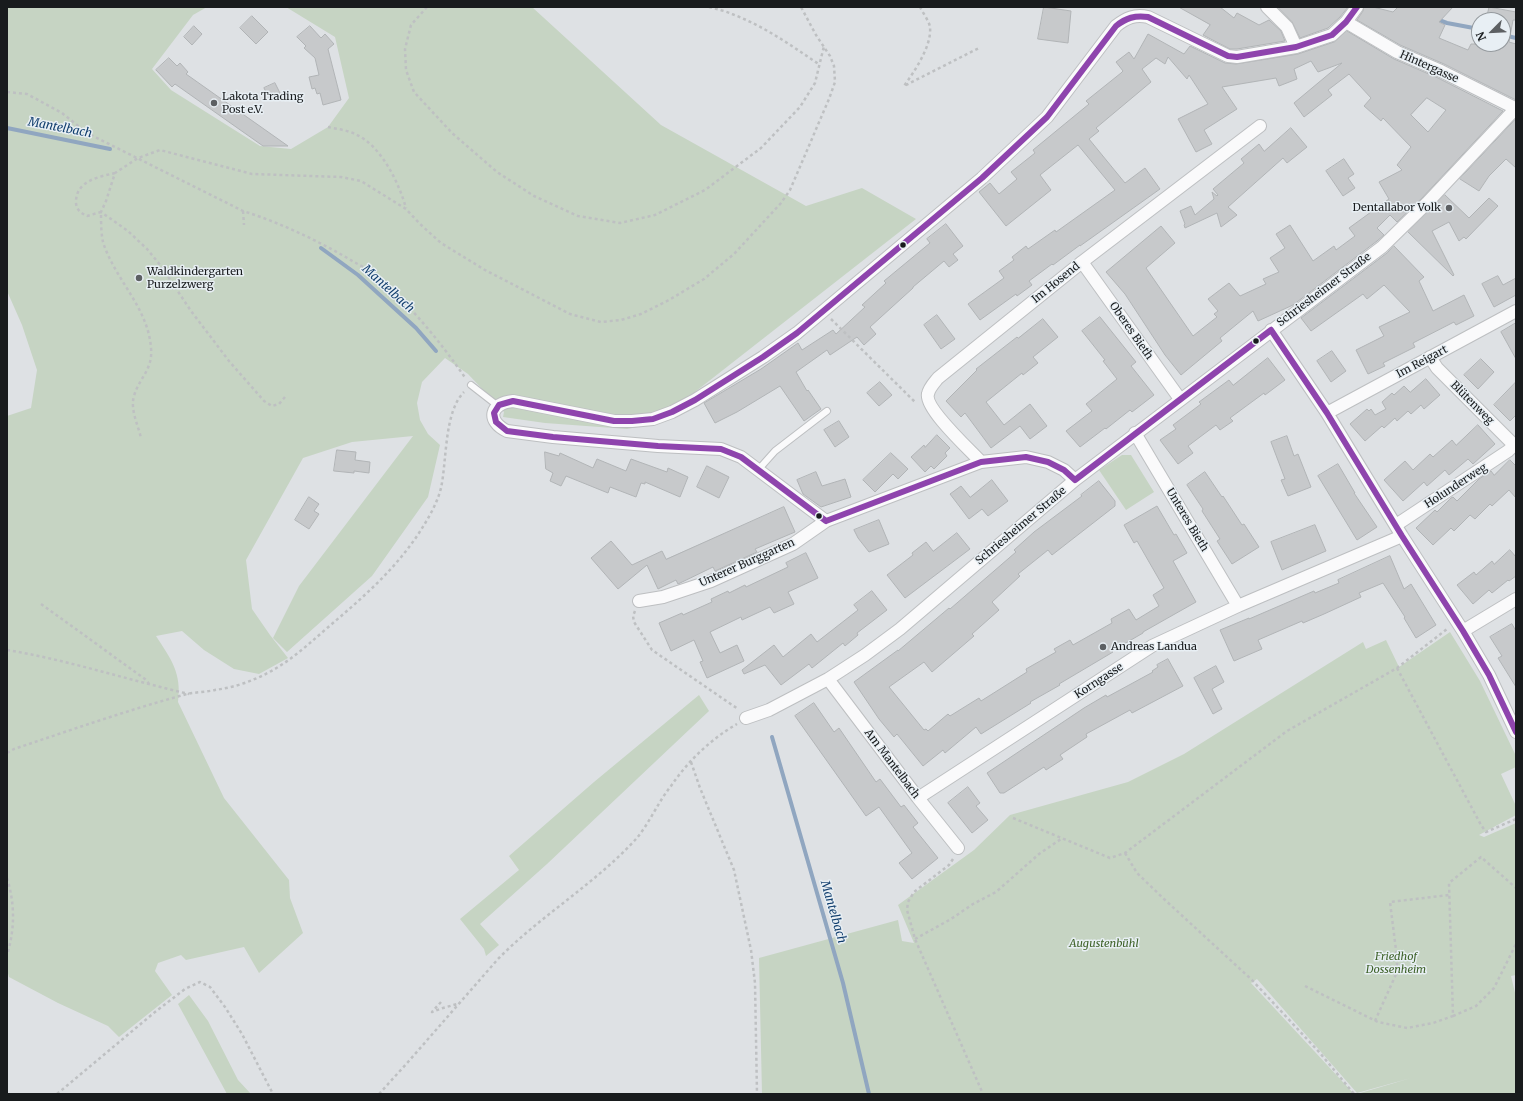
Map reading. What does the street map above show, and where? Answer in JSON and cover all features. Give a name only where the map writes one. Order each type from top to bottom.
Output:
[{"type":"street","points":[[1267,7],[1287,27],[1296,47]]},
{"type":"street","points":[[826,521],[741,457],[721,448],[643,445],[552,437],[507,431],[501,428],[494,417],[493,412],[498,406],[506,402],[513,401],[614,420],[632,421],[653,419],[672,412],[695,400],[797,334],[982,178],[1047,117],[1116,26],[1128,18],[1139,15],[1148,17],[1228,56],[1247,56],[1296,47],[1332,34],[1346,22],[1357,7]]},
{"type":"street","name":"Hintergasse","points":[[1346,22],[1397,52],[1441,71],[1516,108]]},
{"type":"street","name":"Schriesheimer Straße","points":[[746,718],[769,710],[828,679],[865,656],[900,629],[1075,480],[1382,247],[1427,203],[1516,108]]},
{"type":"street","name":"Im Hosend","points":[[981,462],[936,414],[927,395],[932,385],[938,378],[1082,262],[1260,126]]},
{"type":"street","name":"Oberes Bieth","points":[[1082,262],[1180,399]]},
{"type":"street","name":"Im Reigart","points":[[1327,413],[1516,311]]},
{"type":"street","points":[[1271,330],[1327,413],[1402,536],[1464,631],[1489,675],[1516,732]]},
{"type":"street","name":"Blütenweg","points":[[1430,357],[1436,368],[1515,446]]},
{"type":"street","name":"Unteres Bieth","points":[[1135,433],[1238,606]]},
{"type":"street","name":"Holunderweg","points":[[1396,525],[1515,446]]},
{"type":"street","name":"Unterer Burggarten","points":[[639,601],[663,597],[711,581],[793,544],[826,521],[981,462],[1026,457],[1048,462],[1064,470],[1075,480]]},
{"type":"street","name":"Korngasse","points":[[918,798],[1152,646],[1238,606],[1402,536]]},
{"type":"street","points":[[1464,631],[1516,599]]},
{"type":"street","name":"Am Mantelbach","points":[[828,679],[918,798],[958,848]]},
{"type":"lane","points":[[470,386],[498,406]]},
{"type":"lane","points":[[758,470],[775,451],[827,411]]},
{"type":"path","points":[[427,7],[411,25],[405,49],[406,70],[414,92],[452,133],[491,168],[534,196],[578,216],[620,223],[655,215],[705,190],[761,148],[800,107],[815,83],[824,46]]},
{"type":"path","points":[[709,7],[732,14],[764,29],[820,65]]},
{"type":"path","points":[[101,212],[87,216],[80,213],[76,206],[76,195],[81,187],[92,180],[114,174],[138,158],[160,150],[252,174],[341,177],[361,181],[406,209],[440,243],[485,270],[570,314],[601,322],[621,320],[641,314],[669,300],[704,279],[734,254],[781,203],[790,190],[835,82],[834,66],[830,56],[816,35],[801,7]]},
{"type":"path","points":[[920,7],[930,26],[927,45],[918,66],[904,86],[979,48]]},
{"type":"path","points":[[7,92],[26,94],[62,113],[87,134],[244,211],[322,244],[367,270],[398,296],[452,359],[470,386]]},
{"type":"path","points":[[328,127],[355,134],[371,143],[388,166],[402,193],[406,209]]},
{"type":"path","points":[[114,174],[101,212],[103,242],[114,267],[142,314],[149,334],[152,349],[151,360],[134,396],[133,407],[142,438]]},
{"type":"path","points":[[244,211],[244,225]]},
{"type":"path","points":[[101,212],[128,231],[147,249],[161,266],[229,361],[264,401],[272,406],[279,404],[285,398]]},
{"type":"path","points":[[828,316],[916,403]]},
{"type":"path","points":[[7,753],[14,749],[101,720],[189,694],[214,691],[236,686],[273,671],[288,661],[369,592],[401,557],[418,534],[432,512],[440,489],[450,425],[460,397]]},
{"type":"path","points":[[379,1094],[513,943],[571,897],[636,838],[670,786],[691,762],[711,742],[726,730],[746,718],[736,707],[652,650],[634,622],[633,616],[639,601]]},
{"type":"path","points":[[41,604],[145,679],[150,685]]},
{"type":"path","points":[[1013,818],[1110,858],[1124,853],[1181,812],[1287,731],[1397,668],[1457,621]]},
{"type":"path","points":[[7,650],[49,658],[189,694]]},
{"type":"path","points":[[1397,668],[1486,832],[1516,819]]},
{"type":"path","points":[[691,762],[700,788],[734,870],[752,950],[755,983],[757,1094]]},
{"type":"path","points":[[916,939],[951,919],[973,904],[996,892],[1039,854],[1061,838]]},
{"type":"path","points":[[958,848],[949,865],[914,892],[910,897],[907,910],[916,939],[983,1094]]},
{"type":"path","points":[[1124,853],[1137,873],[1252,980],[1320,1053],[1354,1094]]},
{"type":"path","points":[[1453,1016],[1449,883],[1481,857],[1516,888]]},
{"type":"path","points":[[7,878],[12,894],[14,912],[10,945],[7,955]]},
{"type":"path","points":[[1375,1021],[1397,972],[1397,958],[1390,902],[1449,895]]},
{"type":"path","points":[[1304,986],[1375,1021],[1407,1028],[1433,1023],[1476,1006],[1494,988],[1516,944]]},
{"type":"path","points":[[57,1094],[155,1012],[185,989],[200,982],[210,987],[225,1007],[242,1034],[273,1094]]},
{"type":"path","points":[[441,1002],[432,1012],[458,1004]]},
{"type":"green space","points":[[7,7],[207,7],[193,15],[152,69],[171,90],[260,146],[291,149],[328,127],[349,98],[335,37],[286,7],[532,7],[661,125],[806,206],[862,188],[916,219],[654,424],[627,429],[545,423],[503,417],[504,412],[468,374],[445,358],[422,382],[417,403],[420,420],[428,434],[440,445],[428,497],[372,576],[287,652],[273,638],[299,586],[413,436],[352,442],[303,458],[246,560],[252,609],[270,635],[288,658],[259,674],[234,669],[204,650],[182,631],[156,636],[171,659],[177,674],[179,692],[178,702],[224,798],[289,880],[290,898],[303,933],[259,973],[244,947],[186,960],[181,955],[158,963],[155,971],[172,995],[119,1037],[108,1026],[58,1003],[9,977],[7,970],[7,416],[31,408],[37,370],[22,325],[7,291]]},
{"type":"green space","points":[[1122,455],[1131,455],[1154,492],[1126,510],[1099,470]]},
{"type":"green space","name":"Augustenbühl","points":[[1450,632],[1480,681],[1516,756],[1516,767],[1501,774],[1516,806],[1516,815],[1479,835],[1484,837],[1516,823],[1516,975],[1511,976],[1516,997],[1516,1094],[1357,1094],[1411,1078],[1357,1093],[1257,979],[1251,983],[1354,1094],[762,1094],[759,958],[898,920],[902,941],[914,943],[898,905],[974,850],[1010,815],[1128,782],[1184,754],[1363,642],[1366,649],[1386,640],[1399,667]]},
{"type":"green space","points":[[699,695],[709,711],[547,864],[480,924],[499,945],[486,956],[484,949],[460,919],[519,870],[509,856],[594,782]]},
{"type":"green space","points":[[189,995],[208,1021],[238,1080],[251,1094],[227,1094],[178,1004]]},
{"type":"building","points":[[1044,7],[1071,11],[1068,43],[1038,39]]},
{"type":"building","points":[[1179,7],[1220,7],[1234,18],[1237,13],[1259,25],[1269,20],[1281,31],[1285,41],[1230,49],[1203,35],[1210,25]]},
{"type":"building","points":[[1278,7],[1348,7],[1328,28],[1300,38],[1292,22]]},
{"type":"building","points":[[1364,7],[1373,7],[1393,12],[1398,7],[1453,7],[1439,22],[1445,25],[1439,38],[1468,50],[1471,44],[1471,52],[1511,52],[1511,43],[1516,44],[1516,100],[1444,64],[1400,45],[1357,20]]},
{"type":"building","points":[[1489,7],[1516,12],[1516,20],[1513,20],[1511,31],[1511,12],[1488,12]]},
{"type":"building","points":[[252,16],[268,32],[256,44],[240,28]]},
{"type":"building","points":[[194,26],[202,34],[192,45],[184,37]]},
{"type":"building","points":[[310,26],[321,38],[325,34],[334,44],[328,49],[341,100],[323,105],[320,93],[317,94],[315,88],[312,89],[309,77],[319,75],[315,58],[304,48],[306,46],[297,37]]},
{"type":"building","points":[[1347,31],[1394,59],[1438,78],[1503,111],[1422,198],[1397,222],[1390,215],[1377,228],[1384,235],[1293,305],[1258,321],[1253,311],[1220,338],[1222,341],[1181,375],[1165,355],[1125,294],[1106,272],[1161,226],[1175,243],[1146,268],[1193,336],[1217,317],[1214,314],[1218,311],[1208,299],[1229,283],[1240,296],[1266,284],[1263,279],[1279,272],[1270,258],[1285,248],[1276,234],[1290,225],[1313,261],[1334,246],[1336,250],[1355,236],[1349,228],[1389,199],[1379,182],[1402,170],[1397,165],[1411,147],[1383,118],[1381,121],[1364,106],[1371,98],[1349,74],[1328,90],[1332,95],[1304,117],[1294,103],[1342,63],[1318,72],[1311,61],[1294,69],[1297,79],[1279,86],[1276,78],[1222,87],[1237,109],[1204,130],[1212,144],[1196,152],[1178,119],[1208,104],[1189,75],[1187,79],[1168,57],[1165,64],[1156,58],[1142,69],[1151,82],[1096,128],[1099,131],[1089,139],[1125,183],[1145,168],[1160,189],[1053,265],[1052,264],[1029,281],[1032,285],[1017,296],[1016,294],[980,320],[968,304],[1004,278],[999,271],[1014,260],[1012,257],[1026,246],[1028,249],[1055,230],[1056,232],[1115,190],[1078,145],[1040,175],[1051,190],[1006,226],[979,192],[990,183],[999,194],[1017,179],[1011,172],[1035,153],[1033,150],[1089,104],[1086,101],[1123,71],[1116,62],[1129,52],[1134,59],[1148,34],[1184,54],[1190,46],[1225,63],[1236,64],[1298,54],[1334,42]],"holes":[[[1427,98],[1446,110],[1428,132],[1411,115]]]},
{"type":"building","name":"Lakota Trading Post e.V.","points":[[169,58],[177,66],[180,63],[188,72],[186,74],[288,146],[263,146],[175,84],[172,87],[156,70]]},
{"type":"building","points":[[275,83],[280,93],[269,98],[264,88]]},
{"type":"building","points":[[1516,119],[1516,168],[1506,159],[1489,176],[1479,191],[1460,179]]},
{"type":"building","points":[[1291,128],[1307,147],[1287,163],[1283,158],[1228,207],[1237,215],[1221,227],[1217,213],[1185,228],[1180,211],[1191,206],[1195,215],[1214,199],[1212,192],[1217,196],[1218,195],[1213,189],[1244,163],[1241,159],[1259,144],[1264,151]]},
{"type":"building","points":[[1344,159],[1354,174],[1348,178],[1355,188],[1343,196],[1326,171]]},
{"type":"building","points":[[1445,195],[1469,218],[1489,198],[1498,206],[1466,239],[1464,237],[1459,241],[1449,222],[1432,231],[1454,275],[1453,276],[1408,232]]},
{"type":"building","points":[[946,224],[963,246],[953,254],[958,260],[949,267],[944,261],[913,287],[870,327],[876,334],[864,345],[857,337],[830,355],[827,350],[796,372],[807,391],[808,390],[821,409],[804,421],[780,386],[737,412],[715,423],[704,403],[761,369],[798,343],[802,350],[833,330],[836,334],[865,307],[862,305],[886,283],[884,281],[930,243],[927,239]]},
{"type":"building","points":[[1394,246],[1424,277],[1419,281],[1433,311],[1464,295],[1474,316],[1456,325],[1454,322],[1413,343],[1415,347],[1383,363],[1385,366],[1368,374],[1356,350],[1384,336],[1379,327],[1410,312],[1384,285],[1367,299],[1363,294],[1311,331],[1301,318],[1387,253]]},
{"type":"building","points":[[1498,276],[1503,285],[1516,278],[1516,295],[1494,307],[1482,284]]},
{"type":"building","points":[[937,315],[955,339],[941,349],[924,325]]},
{"type":"building","points":[[1100,317],[1136,362],[1131,366],[1154,395],[1132,412],[1130,410],[1080,447],[1066,431],[1092,411],[1086,404],[1117,379],[1103,361],[1105,360],[1082,331]]},
{"type":"building","points":[[1043,319],[1058,337],[1033,357],[1038,363],[1023,375],[1022,373],[986,402],[1004,425],[1030,404],[1047,426],[1030,439],[1020,426],[991,448],[965,413],[961,417],[946,401],[977,370],[976,369]]},
{"type":"building","points":[[1516,323],[1516,359],[1501,332]]},
{"type":"building","points":[[1332,351],[1346,371],[1331,382],[1317,361]]},
{"type":"building","points":[[1268,358],[1285,380],[1265,395],[1264,393],[1230,418],[1233,421],[1220,430],[1216,425],[1188,446],[1193,453],[1178,464],[1160,440],[1176,429],[1173,425],[1201,404],[1199,402],[1229,380],[1233,385]]},
{"type":"building","points":[[1481,359],[1494,372],[1478,389],[1464,375]]},
{"type":"building","points":[[1426,379],[1440,395],[1424,409],[1421,405],[1411,414],[1408,411],[1397,421],[1395,418],[1384,428],[1382,426],[1365,441],[1350,424],[1367,409],[1369,411],[1371,409],[1375,415],[1386,409],[1382,402],[1392,393],[1394,395],[1404,386],[1410,392]]},
{"type":"building","points":[[880,382],[892,395],[879,406],[867,393]]},
{"type":"building","points":[[1516,382],[1516,415],[1510,421],[1494,405]]},
{"type":"building","points":[[839,421],[849,437],[835,447],[824,430]]},
{"type":"building","points":[[1478,425],[1495,444],[1473,464],[1468,459],[1449,475],[1445,470],[1427,486],[1424,482],[1403,501],[1384,480],[1405,461],[1413,470],[1430,454],[1433,457],[1452,440],[1456,445]]},
{"type":"building","points":[[937,435],[950,448],[945,453],[947,456],[934,469],[931,466],[925,472],[911,457],[924,445],[925,447]]},
{"type":"building","points":[[1287,436],[1294,456],[1298,454],[1311,487],[1288,496],[1281,480],[1285,479],[1271,442]]},
{"type":"building","points":[[337,450],[356,452],[355,460],[370,462],[369,473],[334,471]]},
{"type":"building","points":[[545,452],[559,456],[560,453],[593,468],[597,459],[626,471],[631,459],[667,472],[668,468],[688,477],[680,497],[645,482],[645,484],[641,483],[636,497],[610,487],[608,493],[566,476],[561,486],[550,481],[553,473],[546,469]]},
{"type":"building","points":[[891,453],[908,469],[898,479],[893,474],[875,492],[863,480]]},
{"type":"building","points":[[1510,460],[1516,466],[1516,498],[1509,490],[1492,506],[1490,504],[1475,519],[1470,515],[1454,531],[1451,528],[1433,545],[1416,528],[1435,510],[1437,512],[1451,498],[1453,497],[1457,501],[1479,479],[1491,471],[1494,475]]},
{"type":"building","points":[[1338,464],[1354,493],[1377,527],[1357,540],[1318,476]]},
{"type":"building","points":[[707,466],[729,477],[719,498],[697,487]]},
{"type":"building","points":[[816,472],[822,486],[845,479],[851,497],[821,507],[803,494],[797,480]]},
{"type":"building","points":[[1205,472],[1242,525],[1244,524],[1259,547],[1232,564],[1217,541],[1220,539],[1202,511],[1203,509],[1187,485]]},
{"type":"building","points":[[992,480],[1008,501],[988,516],[982,509],[969,519],[950,494],[961,486],[970,497]]},
{"type":"building","points":[[1099,481],[1115,501],[1115,506],[1052,555],[1048,550],[1018,574],[1020,576],[992,602],[999,610],[972,634],[974,636],[932,672],[924,662],[889,687],[924,730],[926,729],[928,731],[948,714],[950,716],[979,698],[981,701],[1027,672],[1026,669],[1056,652],[1054,649],[1070,640],[1073,645],[1112,623],[1111,619],[1129,609],[1136,620],[1159,606],[1153,595],[1164,588],[1137,541],[1134,543],[1124,525],[1157,506],[1174,535],[1176,534],[1187,553],[1173,561],[1196,602],[1112,651],[1113,652],[1030,702],[1031,703],[981,734],[976,727],[945,753],[943,750],[923,766],[897,734],[894,737],[879,719],[854,682],[898,651],[949,608],[950,609],[1016,552],[1014,550],[1034,532],[1082,496],[1081,495]]},
{"type":"building","points":[[309,497],[319,504],[314,511],[319,514],[309,529],[295,520]]},
{"type":"building","points":[[784,507],[795,532],[755,549],[757,552],[715,571],[713,567],[678,584],[676,580],[658,589],[647,565],[618,589],[591,558],[611,541],[632,565],[662,551],[666,559]]},
{"type":"building","points":[[879,520],[889,544],[869,552],[858,538],[854,530]]},
{"type":"building","points":[[1315,525],[1326,551],[1282,570],[1271,542]]},
{"type":"building","points":[[957,533],[970,549],[905,598],[887,575],[913,555],[912,553],[926,542],[933,551]]},
{"type":"building","points":[[1510,550],[1516,557],[1516,576],[1509,581],[1508,580],[1492,593],[1489,590],[1473,604],[1457,585],[1474,572],[1476,575],[1492,561],[1494,564]]},
{"type":"building","points":[[806,553],[818,578],[788,592],[794,604],[774,613],[770,607],[742,620],[741,617],[710,632],[720,653],[737,645],[744,661],[707,678],[700,662],[703,661],[694,640],[671,651],[659,623],[682,613],[683,615],[712,602],[711,599],[728,591],[729,593],[745,585],[746,587],[788,567],[786,563]]},
{"type":"building","points":[[1390,556],[1404,589],[1411,584],[1436,625],[1416,638],[1404,618],[1405,617],[1383,583],[1359,593],[1361,597],[1324,614],[1303,623],[1302,621],[1258,640],[1262,649],[1234,661],[1220,630],[1314,591],[1315,593],[1339,583],[1338,580]]},
{"type":"building","points":[[872,591],[887,610],[857,633],[858,635],[845,646],[843,643],[812,668],[809,664],[781,685],[765,665],[744,674],[742,670],[774,645],[783,657],[811,634],[817,642],[858,610],[854,605]]},
{"type":"building","points":[[1512,624],[1516,631],[1516,687],[1498,658],[1502,656],[1490,637]]},
{"type":"building","points":[[1168,659],[1183,686],[1132,713],[1130,710],[1086,734],[1087,737],[1060,755],[1063,759],[1046,770],[1044,767],[1004,793],[1000,793],[987,773],[1084,708],[1106,695],[1107,697],[1153,672],[1152,671],[1158,667],[1157,665]]},
{"type":"building","points":[[1216,666],[1224,682],[1212,689],[1222,709],[1213,714],[1194,678]]},
{"type":"building","points":[[814,703],[834,732],[839,728],[876,782],[880,779],[901,807],[904,805],[918,823],[913,827],[938,858],[912,879],[899,863],[912,853],[879,807],[866,816],[795,716]]},
{"type":"building","points":[[968,787],[980,803],[976,806],[988,820],[972,833],[948,803]]},
{"type":"waterway","points":[[1436,19],[1447,23],[1471,28]]},
{"type":"waterway","points":[[1511,37],[1516,38]]},
{"type":"waterway","name":"Mantelbach","points":[[7,128],[110,149]]},
{"type":"waterway","name":"Mantelbach","points":[[321,248],[358,275],[416,328],[436,351]]},
{"type":"waterway","name":"Mantelbach","points":[[772,737],[843,983],[869,1094]]},
{"type":"transit line","points":[[826,521],[741,457],[721,449],[658,446],[553,437],[507,431],[496,422],[494,413],[499,405],[513,401],[614,421],[632,421],[653,419],[672,412],[695,400],[763,357],[797,333],[982,178],[1047,117],[1116,26],[1127,19],[1139,16],[1148,17],[1228,56],[1237,57],[1296,47],[1332,35],[1346,22],[1357,7]]},
{"type":"transit line","points":[[1271,330],[1327,413],[1402,536],[1463,631],[1489,675],[1516,732]]},
{"type":"transit line","points":[[1075,480],[1271,330]]},
{"type":"transit line","points":[[826,521],[981,462],[1026,457],[1048,462],[1064,470],[1075,480]]},
{"type":"place","name":"Lakota Trading Post e.V.","points":[[214,103]]},
{"type":"place","name":"Dentallabor Volk","points":[[1449,208]]},
{"type":"place","name":"Waldkindergarten Purzelzwerg","points":[[139,278]]},
{"type":"place","name":"Andreas Landua","points":[[1103,647]]},
{"type":"park label","name":"Friedhof Dossenheim","points":[[1396,963]]}]
